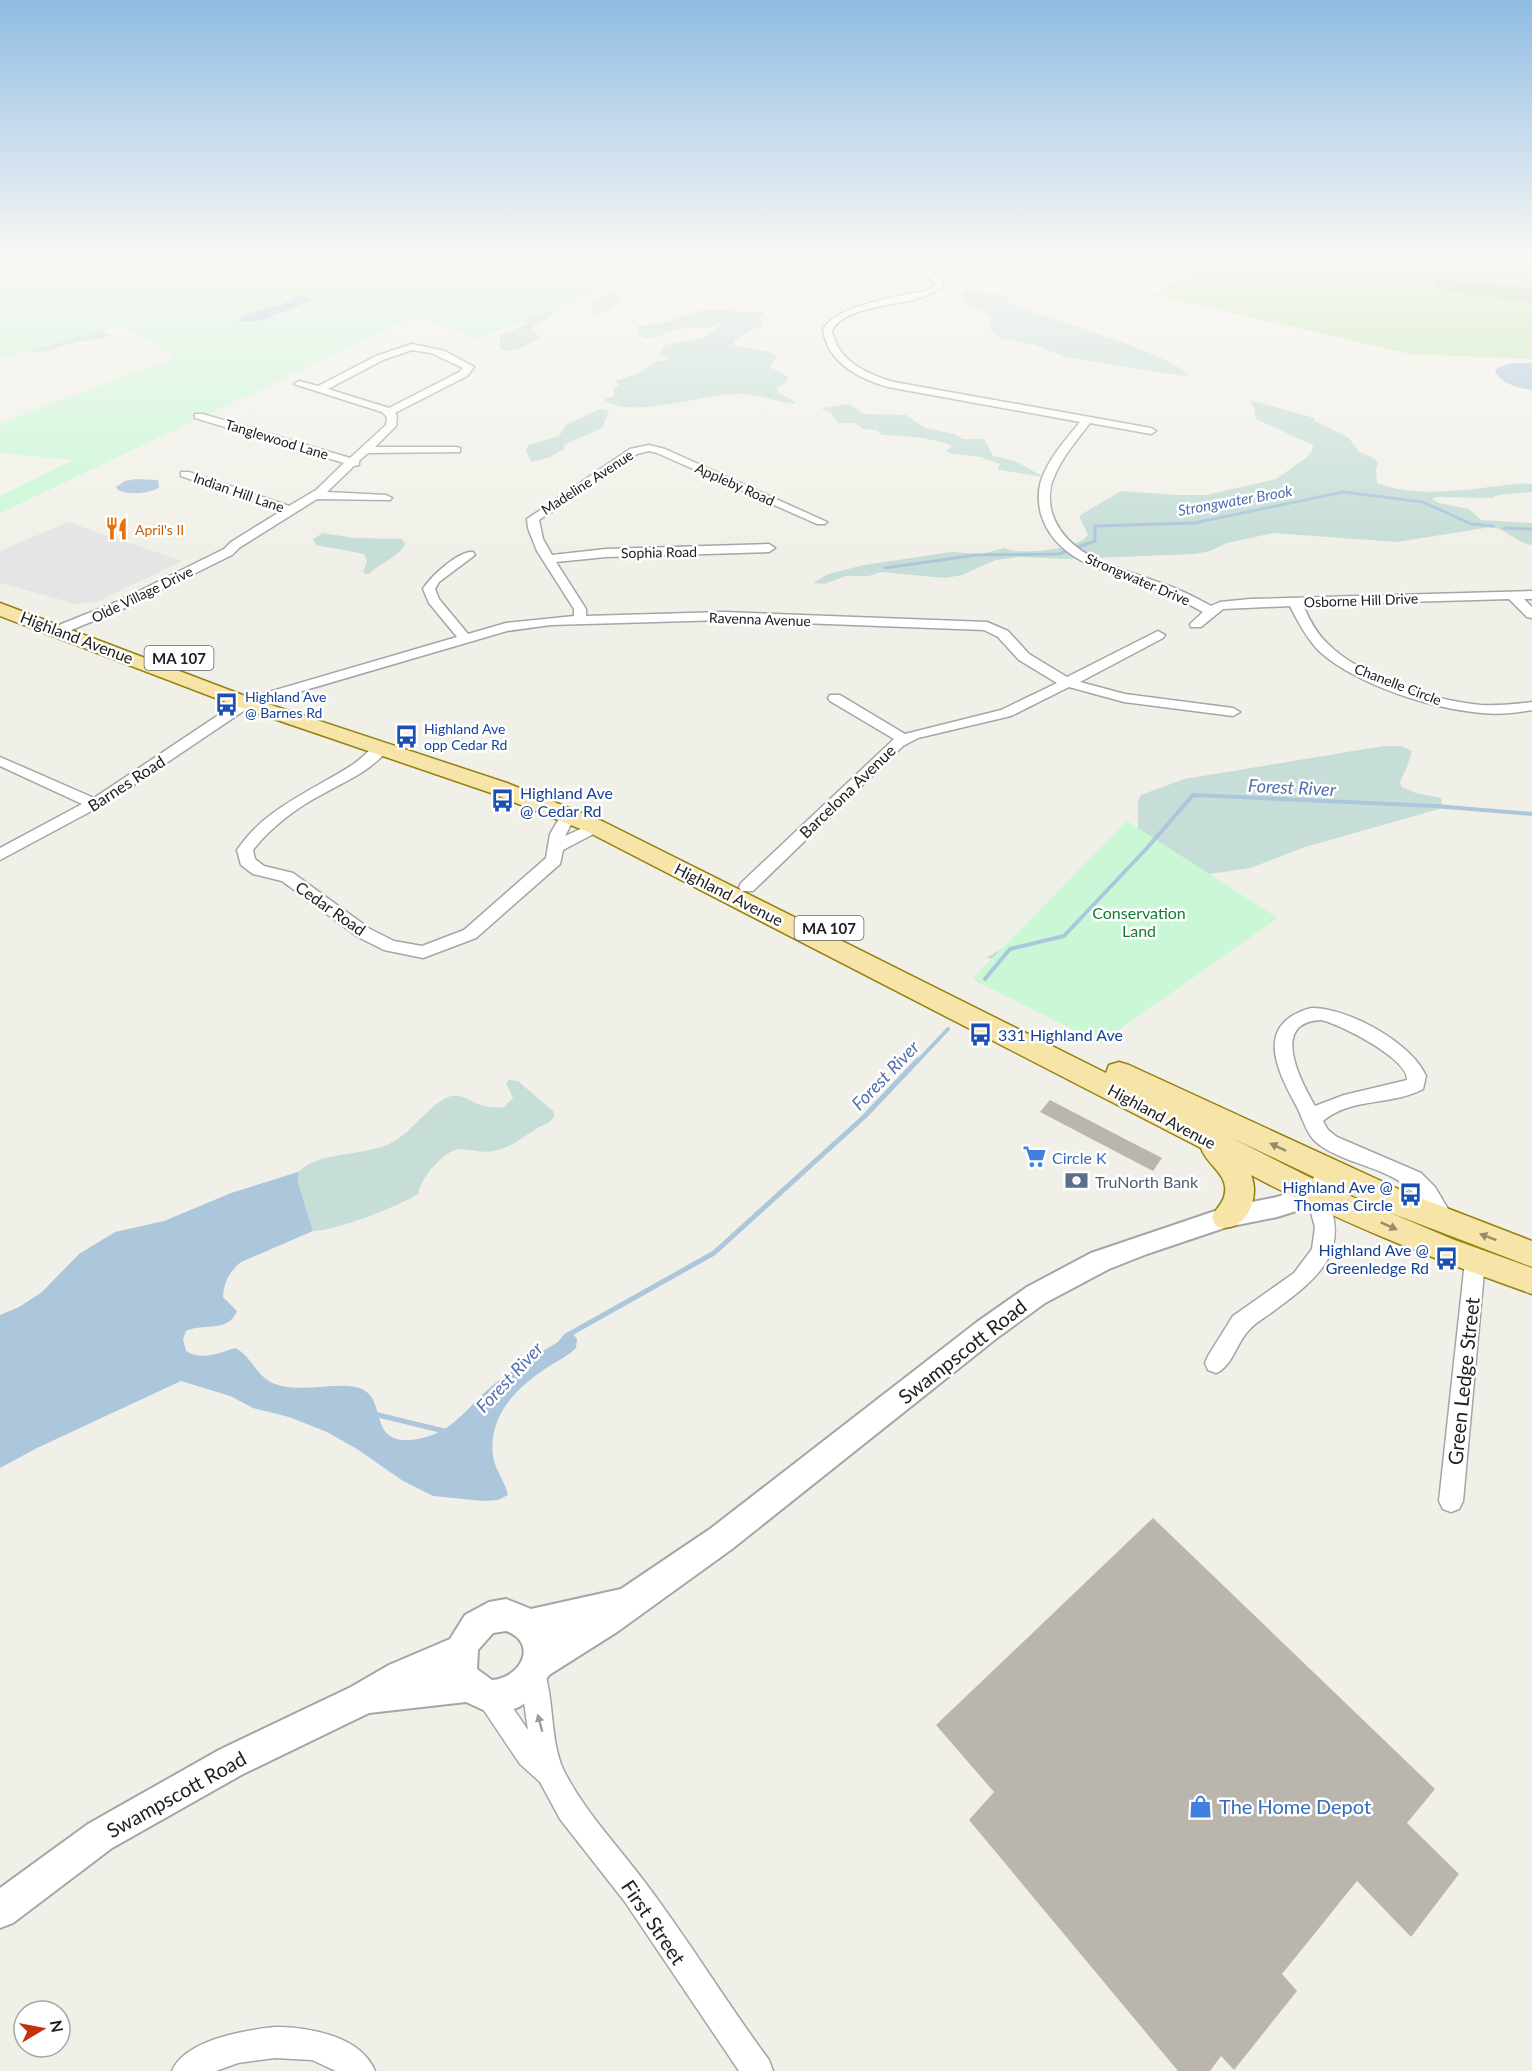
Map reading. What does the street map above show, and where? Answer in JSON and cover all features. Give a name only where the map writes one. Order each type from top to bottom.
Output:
[{"type":"main road","name":"Highland Avenue","points":[[0,595],[81,620],[561,798],[747,887],[1087,1057],[1323,1184],[1475,1261],[1532,1281]]},
{"type":"main road","name":"Highland Avenue","points":[[0,609],[246,703],[499,788],[568,815],[596,827],[1034,1049],[1201,1137],[1323,1184],[1394,1202],[1532,1254]]},
{"type":"main road","points":[[1201,1137],[1224,1157],[1237,1174],[1242,1191],[1235,1209],[1227,1217]]},
{"type":"street","points":[[319,390],[398,352]]},
{"type":"street","points":[[299,384],[388,412],[469,369],[465,364],[435,352]]},
{"type":"street","points":[[837,352],[846,365],[873,379],[892,385],[1151,431]]},
{"type":"street","name":"Olde Village Drive","points":[[59,630],[228,552],[235,545],[292,511],[354,462],[392,426],[393,421],[388,412]]},
{"type":"street","name":"Tanglewood Lane","points":[[199,416],[354,462]]},
{"type":"street","name":"Strongwater Drive","points":[[1087,420],[1047,478],[1044,498],[1046,516],[1054,535],[1070,550],[1173,591],[1212,612]]},
{"type":"street","name":"Appleby Road","points":[[649,448],[661,451],[821,522]]},
{"type":"street","name":"Madeline Avenue","points":[[580,620],[580,609],[538,541],[533,519],[626,455],[649,448]]},
{"type":"street","points":[[368,450],[456,450]]},
{"type":"street","name":"Indian Hill Lane","points":[[185,474],[292,511]]},
{"type":"street","points":[[315,495],[386,498]]},
{"type":"street","name":"Sophia Road","points":[[550,559],[589,554],[769,548]]},
{"type":"street","points":[[465,638],[433,600],[429,589],[434,580],[469,555]]},
{"type":"street","name":"Osborne Hill Drive","points":[[1196,624],[1220,606],[1294,601],[1532,595]]},
{"type":"street","points":[[1514,596],[1532,614]]},
{"type":"street","name":"Chanelle Circle","points":[[1294,601],[1310,632],[1326,650],[1352,667],[1386,682],[1430,699],[1471,708],[1506,710],[1532,706]]},
{"type":"street","name":"Ravenna Avenue","points":[[274,693],[521,624],[580,620],[756,616],[987,626],[1003,634],[1024,657],[1065,682],[1133,700],[1233,712]]},
{"type":"street","name":"Barcelona Avenue","points":[[747,887],[874,764],[904,739],[1005,713],[1029,703],[1158,635]]},
{"type":"street","name":"Barnes Road","points":[[0,855],[95,804],[246,703],[274,693]]},
{"type":"street","points":[[835,698],[904,739]]},
{"type":"street","name":"Cedar Road","points":[[382,748],[356,771],[314,792],[253,838],[245,850],[247,861],[259,870],[287,877],[364,933],[390,945],[423,952],[470,934],[554,860],[558,846],[558,834],[568,815]]},
{"type":"street","points":[[0,761],[95,804]]},
{"type":"street","points":[[558,846],[596,827]]},
{"type":"street","points":[[1312,1119],[1328,1108],[1407,1089],[1416,1084],[1417,1075],[1412,1066],[1392,1049],[1330,1016],[1318,1015],[1299,1019],[1289,1025],[1285,1033],[1284,1056],[1294,1082],[1319,1134],[1331,1143],[1381,1162],[1416,1180],[1426,1190],[1444,1220]]},
{"type":"street","points":[[1216,1363],[1241,1323],[1301,1278],[1322,1252],[1325,1227],[1323,1184]]},
{"type":"street","name":"Swampscott Road","points":[[536,1669],[721,1539],[987,1330],[1036,1295],[1100,1261],[1227,1217],[1277,1207],[1323,1184]]},
{"type":"street","name":"Green Ledge Street","points":[[1451,1501],[1475,1261]]},
{"type":"street","name":"Swampscott Road","points":[[530,1625],[627,1604]]},
{"type":"street","points":[[495,1616],[517,1617],[530,1625],[539,1639],[536,1669],[515,1691],[503,1696],[479,1691],[460,1663],[462,1650],[474,1629],[483,1621],[495,1616]]},
{"type":"street","name":"Swampscott Road","points":[[0,1910],[100,1836],[231,1762],[363,1699],[400,1676],[462,1650]]},
{"type":"street","name":"First Street","points":[[536,1669],[537,1711],[550,1772],[570,1809],[635,1892],[715,2012],[759,2071]]},
{"type":"street","name":"Swampscott Road","points":[[363,1699],[479,1691]]},
{"type":"street","name":"First Street","points":[[479,1691],[529,1755],[550,1772]]},
{"type":"street","points":[[187,2071],[218,2054],[273,2040],[325,2047],[351,2061],[360,2071]]},
{"type":"green space","points":[[0,352],[26,352],[0,359]]},
{"type":"green space","points":[[167,352],[339,352],[0,513],[0,496],[73,460],[0,453],[0,423],[176,357]]},
{"type":"green space","points":[[1400,352],[1532,352],[1532,359]]},
{"type":"green space","name":"Conservation Land","points":[[1127,821],[1278,918],[1100,1043],[972,979]]},
{"type":"shaded area","points":[[661,352],[768,352],[778,356],[771,365],[772,368],[789,377],[778,387],[777,392],[796,402],[794,404],[740,394],[651,407],[617,405],[604,400],[615,395],[613,389],[619,385],[616,381],[641,372],[654,362],[670,359],[659,354]]},
{"type":"shaded area","points":[[1051,352],[1146,352],[1180,368],[1190,377],[1065,357]]},
{"type":"shaded area","points":[[1249,400],[1314,418],[1315,421],[1349,438],[1359,452],[1374,458],[1378,463],[1377,483],[1390,487],[1433,492],[1532,484],[1532,492],[1498,495],[1492,498],[1437,497],[1432,499],[1439,503],[1469,509],[1481,520],[1532,523],[1532,545],[1491,527],[1397,542],[1273,533],[1227,543],[1210,551],[1195,554],[1067,559],[1019,557],[996,560],[962,575],[945,578],[881,572],[869,576],[846,576],[824,584],[813,583],[828,574],[864,565],[951,552],[982,554],[1004,548],[1035,551],[1074,544],[1088,535],[1079,516],[1121,491],[1206,495],[1276,479],[1307,457],[1313,445],[1256,419],[1254,407]]},
{"type":"shaded area","points":[[849,404],[864,414],[906,415],[925,428],[954,434],[963,439],[984,439],[993,456],[1015,461],[1044,477],[1000,470],[997,469],[1000,464],[981,457],[949,453],[946,451],[952,446],[935,441],[882,435],[877,430],[863,429],[855,423],[838,423],[832,414],[821,408]]},
{"type":"shaded area","points":[[600,409],[609,411],[602,428],[564,445],[564,449],[550,457],[531,462],[526,451],[528,445],[559,436],[566,425]]},
{"type":"shaded area","points":[[68,522],[182,561],[97,602],[76,604],[0,583],[0,551]]},
{"type":"shaded area","points":[[323,533],[355,538],[402,539],[405,544],[393,557],[369,574],[365,574],[363,572],[367,561],[364,554],[316,545],[313,539]]},
{"type":"shaded area","points":[[1383,746],[1401,746],[1412,751],[1400,782],[1402,787],[1416,793],[1441,798],[1443,808],[1305,847],[1251,868],[1202,875],[997,959],[986,958],[1009,944],[1138,840],[1138,801],[1141,795],[1184,779]]},
{"type":"shaded area","points":[[509,1080],[518,1081],[554,1112],[554,1117],[548,1123],[505,1148],[489,1152],[454,1150],[440,1159],[428,1173],[418,1194],[366,1217],[337,1227],[313,1231],[298,1183],[298,1172],[307,1165],[318,1160],[389,1144],[406,1133],[436,1104],[451,1096],[463,1097],[486,1106],[504,1107],[513,1098],[506,1083]]},
{"type":"water","points":[[1512,363],[1532,363],[1532,390],[1507,383],[1495,372],[1497,368]]},
{"type":"water","points":[[158,480],[159,488],[149,492],[133,493],[123,492],[116,487],[125,481]]},
{"type":"water","points":[[298,1172],[298,1183],[313,1231],[241,1262],[230,1274],[223,1297],[237,1311],[233,1318],[222,1325],[186,1331],[183,1339],[186,1351],[204,1356],[235,1348],[246,1356],[268,1380],[285,1387],[343,1386],[362,1389],[373,1399],[386,1433],[397,1439],[410,1440],[430,1436],[448,1427],[501,1379],[531,1358],[573,1334],[577,1339],[576,1348],[534,1377],[514,1395],[499,1417],[493,1442],[493,1456],[508,1495],[498,1500],[483,1501],[433,1496],[403,1481],[357,1449],[327,1432],[289,1417],[253,1408],[230,1396],[181,1381],[37,1448],[0,1468],[0,1315],[19,1307],[42,1292],[79,1254],[115,1232],[164,1221],[231,1193]]},
{"type":"building","points":[[1050,1100],[1162,1158],[1153,1171],[1040,1112]]},
{"type":"building","name":"The Home Depot","points":[[1153,1518],[1435,1789],[1407,1823],[1459,1874],[1411,1937],[1357,1881],[1282,1974],[1297,1991],[1234,2070],[1221,2056],[1210,2071],[1178,2071],[969,1820],[994,1792],[936,1725]]},
{"type":"waterway","name":"Strongwater Brook","points":[[885,568],[976,555],[1059,554],[1095,541],[1095,526],[1194,523],[1343,492],[1423,502],[1471,524],[1493,526]]},
{"type":"waterway","name":"Strongwater Brook","points":[[1504,528],[1532,529]]},
{"type":"waterway","name":"Forest River","points":[[985,979],[1010,949],[1064,936],[1147,848],[1193,795],[1435,806],[1532,814]]},
{"type":"waterway","name":"Forest River","points":[[917,1062],[948,1029]]},
{"type":"waterway","name":"Forest River","points":[[561,1342],[566,1336],[714,1253],[864,1117],[918,1060]]},
{"type":"waterway","name":"Forest River","points":[[374,1414],[448,1432]]},
{"type":"place","name":"April's II","points":[[117,529]]},
{"type":"place","name":"Highland Ave @ Barnes Rd","points":[[227,704]]},
{"type":"place","name":"Highland Ave opp Cedar Rd","points":[[406,736]]},
{"type":"place","name":"Highland Ave @ Cedar Rd","points":[[502,801]]},
{"type":"place","name":"331 Highland Ave","points":[[980,1034]]},
{"type":"place","name":"Circle K","points":[[1034,1157]]},
{"type":"place","name":"TruNorth Bank","points":[[1077,1181]]},
{"type":"place","name":"Highland Ave @ Thomas Circle","points":[[1411,1195]]},
{"type":"place","name":"Highland Ave @ Greenledge Rd","points":[[1447,1258]]},
{"type":"place","name":"The Home Depot","points":[[1201,1806]]}]
